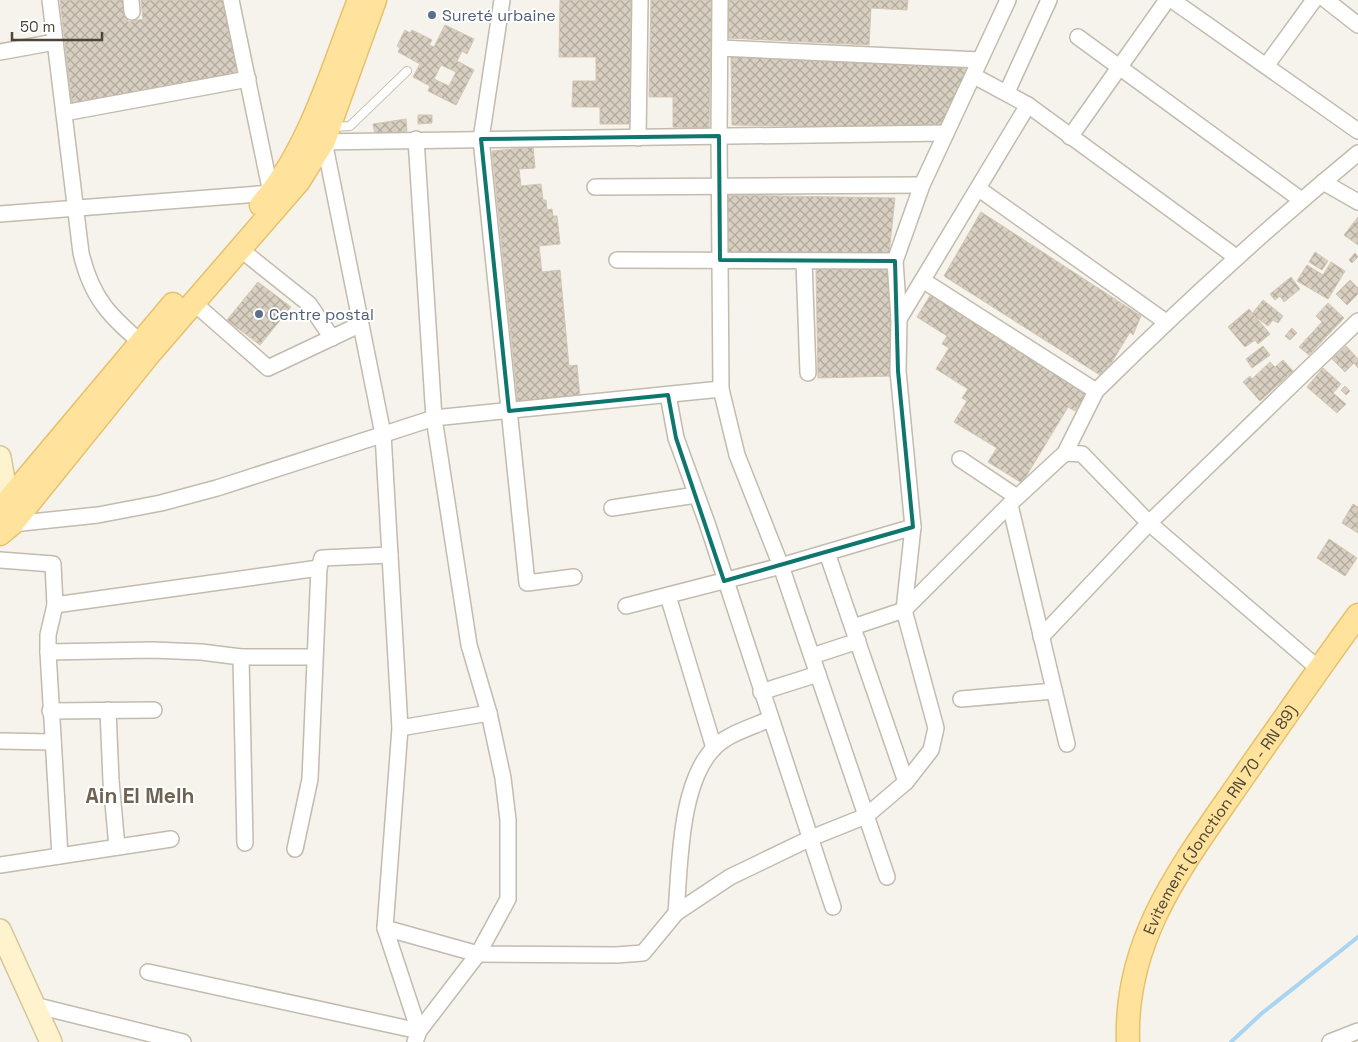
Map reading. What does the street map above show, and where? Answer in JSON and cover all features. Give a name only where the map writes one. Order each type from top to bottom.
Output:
[{"type":"main road","points":[[5,517],[271,193],[302,144],[359,0]]},
{"type":"main road","points":[[145,347],[194,303],[299,181],[326,134],[375,0]]},
{"type":"main road","name":"Evitement (Jonction RN 70 - RN 89)","points":[[1128,1042],[1127,1017],[1132,980],[1148,930],[1177,874],[1318,669],[1358,615]]},
{"type":"street","points":[[50,0],[81,253],[87,278],[99,301],[145,347]]},
{"type":"street","points":[[0,214],[271,193],[231,0]]},
{"type":"street","points":[[502,0],[481,139],[527,583],[574,577]]},
{"type":"street","points":[[638,138],[640,0]]},
{"type":"street","points":[[720,0],[719,186],[722,389],[737,455],[781,566],[887,877]]},
{"type":"street","points":[[385,928],[478,954],[616,955],[643,953],[676,914],[730,877],[811,838],[866,816],[906,782],[931,750],[936,728],[904,610],[913,527],[898,372],[899,319],[895,261],[922,185],[1008,0]]},
{"type":"street","points":[[1007,92],[1049,0]]},
{"type":"street","points":[[1070,138],[1167,0]]},
{"type":"street","points":[[1172,0],[1358,131]]},
{"type":"street","points":[[1266,66],[1314,0]]},
{"type":"street","points":[[1326,0],[1358,25]]},
{"type":"street","points":[[1078,37],[1300,200]]},
{"type":"street","points":[[0,52],[55,42]]},
{"type":"street","points":[[720,48],[980,60]]},
{"type":"street","points":[[974,76],[1007,92],[1028,105],[1070,138],[1236,257]]},
{"type":"street","points":[[64,112],[248,79]]},
{"type":"street","points":[[899,319],[924,281],[1028,105]]},
{"type":"street","points":[[326,134],[359,325],[383,434],[400,728],[385,928],[417,1037]]},
{"type":"street","points":[[302,144],[326,134],[416,139],[946,134]]},
{"type":"street","points":[[416,139],[434,418],[469,645],[489,713],[504,778],[508,820],[508,899],[478,954],[417,1037]]},
{"type":"street","points":[[812,656],[904,610],[1013,501],[1065,453],[1096,391],[1236,257],[1300,200],[1358,153]]},
{"type":"street","points":[[1323,182],[1358,202]]},
{"type":"street","points":[[595,187],[922,185]]},
{"type":"street","points":[[979,189],[1166,322]]},
{"type":"street","points":[[240,250],[309,304],[332,338]]},
{"type":"street","points":[[617,260],[895,261]]},
{"type":"street","points":[[804,261],[808,372]]},
{"type":"street","points":[[924,281],[1096,391]]},
{"type":"street","points":[[194,303],[268,368],[359,325]]},
{"type":"street","points":[[1041,637],[1149,523],[1358,321]]},
{"type":"street","points":[[0,456],[5,517],[98,515],[161,504],[217,488],[434,418],[722,389]]},
{"type":"street","points":[[668,395],[676,438],[833,907]]},
{"type":"street","points":[[1065,453],[1082,454],[1149,523],[1318,669]]},
{"type":"street","points":[[960,459],[1013,501],[1041,637],[1067,744]]},
{"type":"street","points":[[612,508],[696,495]]},
{"type":"street","points":[[626,606],[781,566],[913,527]]},
{"type":"street","points":[[827,552],[906,782]]},
{"type":"street","points":[[295,849],[310,779],[313,658],[319,568],[322,558],[390,555]]},
{"type":"street","points":[[0,560],[53,564],[55,605],[48,635],[48,652],[60,856]]},
{"type":"street","points":[[55,605],[319,568]]},
{"type":"street","points":[[668,596],[714,748]]},
{"type":"street","points":[[48,652],[152,650],[201,652],[241,657],[313,658]]},
{"type":"street","points":[[241,657],[245,843]]},
{"type":"street","points":[[761,692],[818,674]]},
{"type":"street","points":[[962,699],[1054,691]]},
{"type":"street","points":[[108,710],[111,781],[117,847]]},
{"type":"street","points":[[50,711],[154,710]]},
{"type":"street","points":[[400,728],[489,713]]},
{"type":"street","points":[[676,914],[681,847],[690,786],[714,748],[726,739],[770,719]]},
{"type":"street","points":[[0,742],[52,742]]},
{"type":"street","points":[[0,865],[171,839]]},
{"type":"street","points":[[0,930],[51,1042]]},
{"type":"street","points":[[148,972],[417,1037]]},
{"type":"street","points":[[34,1005],[182,1042]]},
{"type":"street","points":[[1330,1042],[1358,1031]]},
{"type":"lane","points":[[326,134],[350,126],[407,71]]},
{"type":"highlighted area","points":[[719,136],[720,260],[895,261],[898,371],[913,527],[724,581],[676,438],[668,395],[509,411],[481,139]]},
{"type":"building","points":[[60,0],[126,0],[128,22],[143,19],[141,0],[223,0],[239,73],[72,105]]},
{"type":"building","points":[[560,0],[631,0],[630,124],[600,124],[600,107],[572,107],[573,81],[596,81],[596,57],[559,57]]},
{"type":"building","points":[[651,0],[712,0],[709,128],[673,127],[673,97],[649,97]]},
{"type":"building","points":[[729,0],[908,0],[907,10],[871,8],[869,45],[728,38]]},
{"type":"building","points":[[445,25],[474,39],[467,54],[462,51],[457,61],[474,70],[456,105],[428,91],[430,86],[413,77],[420,64],[398,52],[400,48],[397,46],[405,30],[410,33],[412,30],[432,40],[429,45],[434,47]],"holes":[[[441,65],[456,72],[449,86],[434,79]]]},
{"type":"building","points":[[731,54],[972,65],[943,129],[732,125]]},
{"type":"building","points":[[418,115],[432,115],[432,123],[418,124]]},
{"type":"building","points":[[406,119],[407,131],[375,135],[373,124]]},
{"type":"building","points":[[533,147],[535,168],[519,169],[521,186],[541,184],[543,200],[546,200],[547,210],[552,209],[553,216],[557,216],[560,244],[539,246],[542,272],[560,270],[569,366],[577,365],[580,398],[518,404],[492,151]]},
{"type":"building","points":[[726,195],[895,198],[889,254],[725,253]]},
{"type":"building","points":[[981,212],[1141,316],[1133,335],[1130,332],[1103,377],[944,276]]},
{"type":"building","points":[[1358,217],[1358,245],[1344,235]]},
{"type":"building","points":[[1315,252],[1328,261],[1322,270],[1309,262]]},
{"type":"building","points":[[1355,253],[1358,257],[1352,263],[1349,260]]},
{"type":"building","points":[[1331,262],[1345,271],[1328,299],[1297,281],[1307,265],[1323,275]]},
{"type":"building","points":[[890,267],[892,376],[818,378],[816,268]]},
{"type":"building","points":[[1291,277],[1300,289],[1284,302],[1280,296],[1275,300],[1270,294]]},
{"type":"building","points":[[1350,280],[1358,288],[1358,294],[1347,305],[1336,294]]},
{"type":"building","name":"Centre postal","points":[[258,282],[291,307],[260,345],[227,320]]},
{"type":"building","points":[[931,294],[1087,392],[1075,411],[1068,407],[1022,483],[988,462],[997,448],[954,422],[967,401],[962,398],[968,389],[936,369],[949,348],[942,344],[947,336],[917,317]]},
{"type":"building","points":[[1263,300],[1283,316],[1278,323],[1273,320],[1268,326],[1252,314]]},
{"type":"building","points":[[1328,303],[1344,318],[1309,355],[1299,347],[1322,322],[1316,316]]},
{"type":"building","points":[[1249,309],[1270,334],[1258,344],[1255,340],[1245,347],[1228,327]]},
{"type":"building","points":[[1292,328],[1297,333],[1290,340],[1285,336]]},
{"type":"building","points":[[1263,346],[1270,355],[1252,368],[1246,359]]},
{"type":"building","points":[[1346,346],[1358,359],[1358,368],[1354,363],[1345,372],[1332,359]]},
{"type":"building","points":[[1283,360],[1293,371],[1260,401],[1243,382],[1250,376],[1252,379],[1270,362],[1275,367]]},
{"type":"building","points":[[1323,368],[1341,384],[1333,393],[1346,404],[1337,413],[1307,387]]},
{"type":"building","points":[[1345,386],[1350,391],[1346,395],[1341,390]]},
{"type":"building","points":[[1353,504],[1358,507],[1358,533],[1342,523]]},
{"type":"building","points":[[1329,539],[1357,558],[1345,576],[1317,558]]},
{"type":"waterway","points":[[1231,1042],[1261,1014],[1358,937]]},
{"type":"place","name":"Sureté urbaine","points":[[432,15]]},
{"type":"place","name":"Centre postal","points":[[259,314]]},
{"type":"district","name":"Ain El Melh","points":[[140,795]]}]
